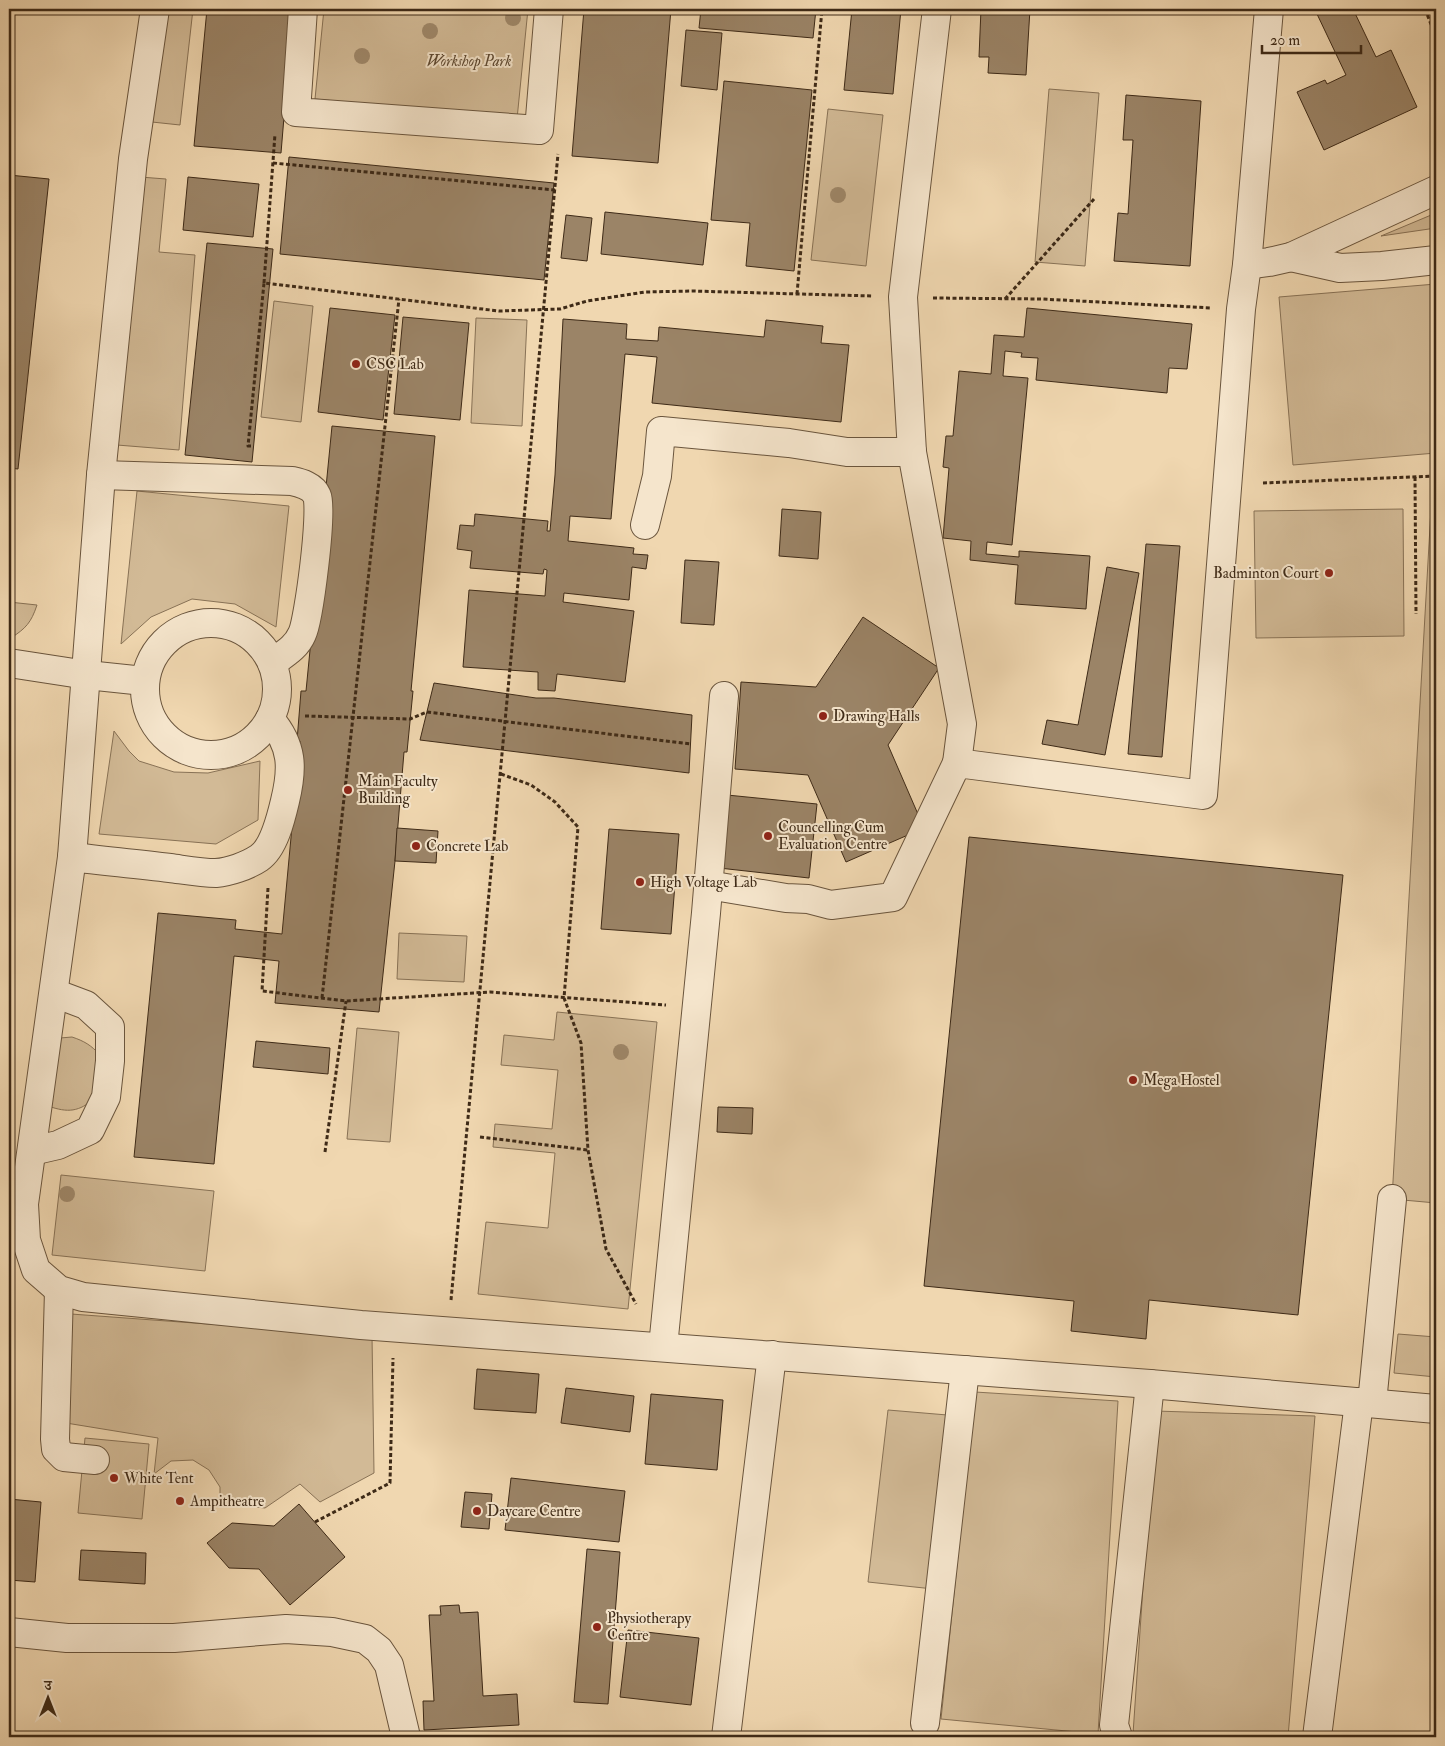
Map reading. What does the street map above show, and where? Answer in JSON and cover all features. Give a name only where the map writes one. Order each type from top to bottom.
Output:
[{"type":"street","points":[[155,9],[133,159],[101,475],[72,857],[24,1204],[26,1240],[36,1270],[59,1290],[83,1297],[393,1327],[1150,1384],[1436,1409]]},
{"type":"street","points":[[303,9],[296,112],[539,130],[549,9]]},
{"type":"street","points":[[708,885],[786,898],[808,899],[831,905],[893,897],[957,763],[962,724],[912,452],[903,297],[937,9]]},
{"type":"street","points":[[957,763],[1203,795],[1241,309],[1247,265],[1269,9]]},
{"type":"street","points":[[1247,265],[1291,256],[1436,190]]},
{"type":"street","points":[[1291,256],[1340,268],[1436,260]]},
{"type":"street","points":[[645,525],[657,476],[661,431],[789,443],[847,452],[912,452]]},
{"type":"street","points":[[101,475],[292,481],[303,484],[318,496],[318,527],[313,582],[303,632],[297,644],[272,662]]},
{"type":"street","points":[[209,622],[228,625],[247,633],[261,646],[272,662],[277,682],[273,710],[259,735],[244,746],[226,754],[207,755],[189,752],[173,744],[159,731],[150,716],[144,699],[144,681],[149,663],[158,648],[172,635],[189,626],[209,622]]},
{"type":"street","points":[[9,663],[87,675],[144,681]]},
{"type":"street","points":[[663,1347],[708,885],[724,696]]},
{"type":"street","points":[[72,857],[216,873],[240,867],[260,858],[271,843],[280,822],[290,770],[289,751],[273,710]]},
{"type":"street","points":[[32,1151],[58,1145],[90,1130],[106,1097],[110,1061],[110,1027],[86,1005],[54,993]]},
{"type":"street","points":[[1317,1737],[1366,1402],[1392,1199]]},
{"type":"street","points":[[59,1290],[56,1449],[64,1457],[95,1460]]},
{"type":"street","points":[[726,1737],[772,1355]]},
{"type":"street","points":[[925,1723],[966,1370]]},
{"type":"street","points":[[1118,1737],[1114,1725],[1150,1384]]},
{"type":"street","points":[[9,1632],[66,1638],[174,1638],[286,1630],[332,1632],[365,1639],[379,1650],[389,1665],[406,1737]]},
{"type":"path","points":[[797,294],[822,9]]},
{"type":"path","points":[[1425,9],[1436,37]]},
{"type":"path","points":[[256,447],[248,446],[264,283],[276,125]]},
{"type":"path","points":[[448,1331],[559,152]]},
{"type":"path","points":[[273,163],[555,190]]},
{"type":"path","points":[[1005,299],[1094,199]]},
{"type":"path","points":[[264,283],[499,311],[560,309],[588,301],[645,292],[692,291],[1042,299],[1147,306],[1241,309]]},
{"type":"path","points":[[322,998],[399,299]]},
{"type":"path","points":[[1263,483],[1436,476]]},
{"type":"path","points":[[1415,477],[1416,614]]},
{"type":"path","points":[[273,710],[299,716],[410,719],[427,712],[720,746]]},
{"type":"path","points":[[501,774],[531,785],[555,802],[578,827],[564,998],[581,1043],[588,1150],[606,1249],[636,1306]]},
{"type":"path","points":[[271,843],[262,992],[346,1001],[480,992],[696,1007]]},
{"type":"path","points":[[325,1152],[346,1001]]},
{"type":"path","points":[[480,1137],[588,1150]]},
{"type":"path","points":[[315,1522],[390,1484],[393,1327]]},
{"type":"green space","points":[[164,9],[193,9],[180,125],[152,122]]},
{"type":"green space","name":"Workshop Park","points":[[324,9],[528,9],[517,119],[315,99]]},
{"type":"green space","points":[[1049,89],[1099,93],[1085,266],[1035,262]]},
{"type":"green space","points":[[828,109],[883,115],[866,266],[811,260]]},
{"type":"green space","points":[[140,177],[166,179],[159,252],[195,255],[179,450],[117,445]]},
{"type":"green space","points":[[1436,213],[1436,228],[1381,236]]},
{"type":"green space","points":[[1436,284],[1436,453],[1293,465],[1279,297]]},
{"type":"green space","points":[[274,301],[313,306],[301,422],[261,417]]},
{"type":"green space","points":[[476,318],[527,320],[522,426],[471,423]]},
{"type":"green space","points":[[1436,490],[1436,1203],[1392,1199],[1432,491]]},
{"type":"green space","points":[[137,491],[289,506],[276,627],[235,604],[192,599],[151,617],[121,644]]},
{"type":"green space","name":"Badminton Court","points":[[1403,509],[1404,636],[1256,638],[1254,511]]},
{"type":"green space","points":[[9,602],[37,605],[33,616],[27,624],[11,638],[9,638]]},
{"type":"green space","points":[[114,731],[139,761],[174,772],[208,773],[260,761],[258,820],[216,844],[99,834]]},
{"type":"green space","points":[[399,933],[467,936],[464,982],[397,979]]},
{"type":"green space","points":[[557,1012],[657,1022],[628,1309],[478,1294],[486,1222],[548,1228],[555,1153],[493,1147],[495,1124],[552,1129],[558,1070],[501,1065],[504,1035],[554,1040]]},
{"type":"green space","points":[[357,1028],[399,1032],[390,1142],[347,1139]]},
{"type":"green space","points":[[72,1037],[87,1044],[100,1055],[95,1098],[78,1109],[62,1110],[48,1106],[60,1038]]},
{"type":"green space","points":[[61,1175],[214,1191],[205,1271],[52,1255]]},
{"type":"green space","points":[[71,1314],[372,1336],[374,1473],[320,1502],[300,1484],[265,1508],[220,1503],[220,1487],[209,1470],[193,1460],[171,1461],[154,1474],[158,1438],[66,1423]]},
{"type":"green space","points":[[1398,1334],[1436,1337],[1436,1377],[1394,1373]]},
{"type":"green space","points":[[975,1392],[1118,1401],[1098,1734],[941,1719]]},
{"type":"green space","points":[[888,1410],[971,1417],[952,1591],[868,1582]]},
{"type":"green space","points":[[1155,1411],[1315,1416],[1288,1737],[1182,1737],[1133,1734]]},
{"type":"green space","name":"White Tent","points":[[85,1438],[149,1444],[142,1519],[78,1513]]},
{"type":"building","points":[[207,9],[293,9],[281,153],[194,146]]},
{"type":"building","points":[[584,9],[671,9],[658,163],[572,156]]},
{"type":"building","points":[[701,9],[816,9],[813,38],[699,28]]},
{"type":"building","points":[[852,9],[901,9],[893,94],[844,90]]},
{"type":"building","points":[[981,9],[1030,9],[1026,75],[988,73],[989,57],[979,57]]},
{"type":"building","points":[[1328,9],[1353,9],[1376,57],[1391,50],[1417,107],[1324,150],[1297,92],[1325,80],[1327,84],[1346,75],[1317,14]]},
{"type":"building","points":[[686,30],[722,33],[717,90],[681,86]]},
{"type":"building","points":[[724,81],[812,90],[794,271],[746,266],[750,223],[711,220]]},
{"type":"building","points":[[1126,95],[1201,101],[1190,266],[1114,261],[1118,213],[1128,214],[1133,140],[1123,140]]},
{"type":"building","points":[[289,157],[554,183],[544,280],[280,254]]},
{"type":"building","points":[[9,175],[49,179],[18,469],[9,468]]},
{"type":"building","points":[[188,177],[259,184],[253,237],[183,230]]},
{"type":"building","points":[[605,212],[708,223],[703,265],[601,254]]},
{"type":"building","points":[[566,215],[592,218],[587,261],[561,258]]},
{"type":"building","points":[[207,243],[273,249],[252,462],[185,455]]},
{"type":"building","name":"CSC Lab","points":[[330,308],[395,315],[383,420],[318,412]]},
{"type":"building","points":[[1027,308],[1192,324],[1187,369],[1169,368],[1167,393],[1036,380],[1038,358],[1021,357],[1022,353],[1005,351],[1003,376],[1028,378],[1012,545],[987,542],[986,554],[1019,557],[1019,551],[1090,556],[1086,609],[1015,604],[1018,565],[970,560],[971,541],[943,538],[949,468],[943,467],[946,436],[953,436],[959,371],[991,374],[994,335],[1024,337]]},
{"type":"building","name":"CSC Lab","points":[[403,317],[469,323],[460,420],[394,414]]},
{"type":"building","points":[[563,319],[627,324],[626,339],[658,341],[659,327],[764,337],[766,320],[823,326],[821,343],[849,345],[841,422],[652,403],[657,357],[625,354],[611,519],[570,516],[568,541],[634,548],[633,554],[648,555],[646,569],[632,567],[629,600],[564,593],[563,602],[634,611],[625,682],[557,674],[555,691],[538,690],[538,672],[463,667],[469,590],[545,596],[547,570],[544,569],[543,574],[470,568],[472,551],[457,549],[460,525],[474,526],[475,514],[548,521],[547,531],[550,531],[555,475]]},
{"type":"building","name":"Main Faculty Building","points":[[332,426],[435,436],[411,691],[413,691],[407,752],[404,752],[379,1012],[275,1003],[279,961],[234,956],[214,1164],[134,1157],[158,913],[236,920],[235,929],[282,934],[300,741],[297,741],[301,691],[306,691]]},
{"type":"building","points":[[782,509],[821,512],[818,559],[779,556]]},
{"type":"building","points":[[1146,544],[1180,546],[1162,757],[1128,754]]},
{"type":"building","points":[[685,560],[719,562],[714,625],[681,623]]},
{"type":"building","points":[[1107,567],[1139,573],[1105,755],[1042,744],[1047,720],[1078,725]]},
{"type":"building","name":"Drawing Halls","points":[[863,617],[939,668],[888,745],[924,828],[846,862],[808,775],[735,769],[741,682],[816,687]]},
{"type":"building","points":[[434,683],[536,698],[554,698],[692,715],[689,773],[420,740]]},
{"type":"building","name":"Councelling Cum Evaluation Centre","points":[[727,795],[817,804],[809,878],[719,868]]},
{"type":"building","name":"Concrete Lab","points":[[397,828],[438,831],[436,863],[395,861]]},
{"type":"building","name":"High Voltage Lab","points":[[609,829],[679,834],[671,934],[601,929]]},
{"type":"building","name":"Mega Hostel","points":[[969,837],[1343,875],[1298,1315],[1149,1300],[1146,1339],[1071,1331],[1074,1301],[924,1286]]},
{"type":"building","points":[[256,1041],[330,1048],[328,1074],[253,1067]]},
{"type":"building","points":[[718,1107],[753,1108],[752,1134],[717,1132]]},
{"type":"building","points":[[477,1369],[539,1374],[536,1413],[474,1409]]},
{"type":"building","points":[[566,1388],[634,1396],[630,1432],[561,1423]]},
{"type":"building","points":[[651,1394],[723,1400],[717,1470],[645,1464]]},
{"type":"building","points":[[511,1478],[625,1491],[619,1542],[505,1530]]},
{"type":"building","name":"Daycare Centre","points":[[465,1492],[492,1494],[489,1529],[461,1527]]},
{"type":"building","points":[[9,1499],[41,1502],[35,1582],[9,1580]]},
{"type":"building","points":[[299,1504],[345,1557],[290,1605],[259,1569],[229,1568],[207,1543],[232,1523],[274,1526]]},
{"type":"building","name":"Physiotherapy Centre","points":[[587,1549],[620,1552],[608,1704],[574,1702]]},
{"type":"building","points":[[81,1550],[146,1553],[145,1584],[79,1580]]},
{"type":"building","points":[[459,1605],[460,1613],[478,1612],[483,1696],[517,1694],[519,1725],[424,1730],[423,1701],[434,1701],[429,1615],[441,1615],[440,1606]]},
{"type":"building","points":[[628,1630],[699,1638],[691,1705],[620,1697]]},
{"type":"place","name":"CSC Lab","points":[[356,364]]},
{"type":"place","name":"Badminton Court","points":[[1329,573]]},
{"type":"place","name":"Drawing Halls","points":[[823,716]]},
{"type":"place","name":"Main Faculty Building","points":[[348,790]]},
{"type":"place","name":"Councelling Cum Evaluation Centre","points":[[768,836]]},
{"type":"place","name":"Concrete Lab","points":[[416,846]]},
{"type":"place","name":"High Voltage Lab","points":[[640,882]]},
{"type":"place","name":"Mega Hostel","points":[[1133,1080]]},
{"type":"place","name":"White Tent","points":[[114,1478]]},
{"type":"place","name":"Ampitheatre","points":[[180,1501]]},
{"type":"place","name":"Daycare Centre","points":[[477,1511]]},
{"type":"place","name":"Physiotherapy Centre","points":[[597,1627]]}]
